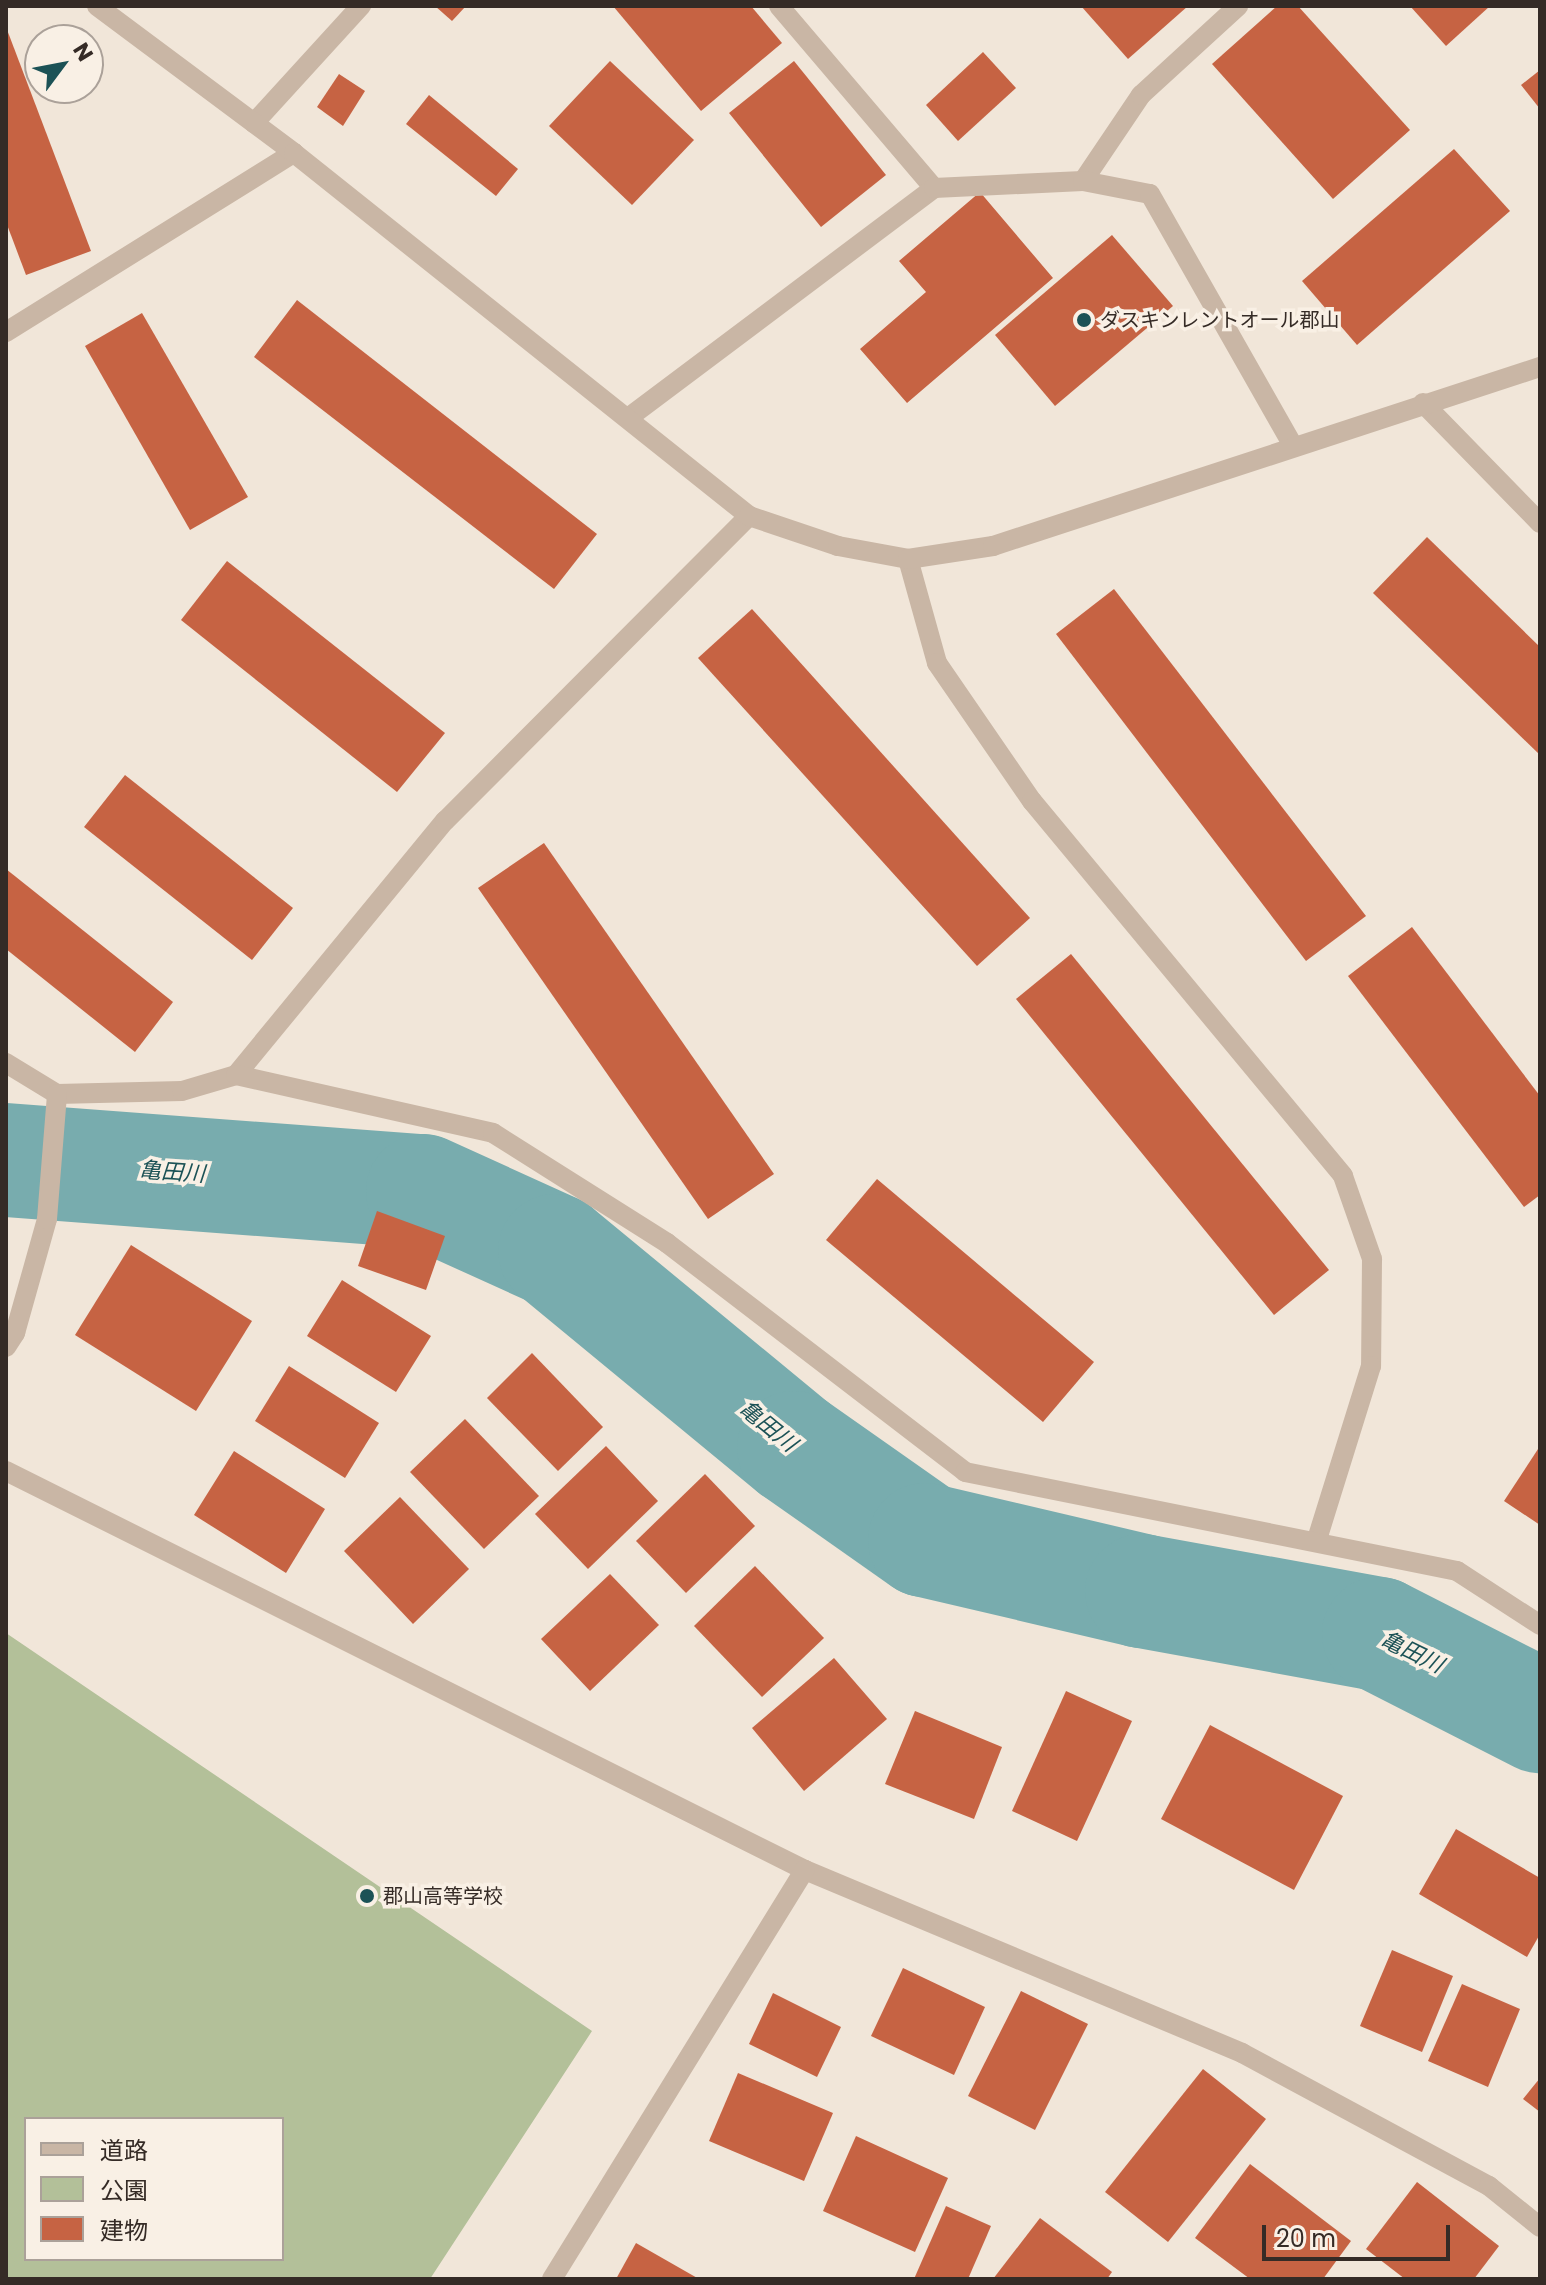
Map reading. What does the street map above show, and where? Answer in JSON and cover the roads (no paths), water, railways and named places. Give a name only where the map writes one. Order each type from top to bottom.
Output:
[{"type":"street","points":[[97,6],[294,153],[749,516],[838,546],[908,559],[993,546],[1540,367]]},
{"type":"street","points":[[254,123],[361,6]]},
{"type":"street","points":[[779,6],[934,188]]},
{"type":"street","points":[[1083,181],[1141,95],[1238,6]]},
{"type":"street","points":[[6,332],[294,153]]},
{"type":"street","points":[[628,418],[934,188],[1083,181],[1150,194],[1293,446]]},
{"type":"street","points":[[1423,403],[1540,523]]},
{"type":"street","points":[[236,1075],[445,821],[749,516]]},
{"type":"street","points":[[908,559],[937,663],[1032,801],[1343,1176],[1372,1259],[1371,1366],[1317,1539]]},
{"type":"street","points":[[6,1063],[57,1097],[182,1091],[236,1075],[493,1133],[667,1243],[965,1472],[1317,1539],[1457,1571],[1540,1625]]},
{"type":"street","points":[[6,1347],[15,1333],[47,1219],[57,1097]]},
{"type":"street","points":[[6,1471],[805,1870],[1242,2053],[1489,2186],[1540,2227]]},
{"type":"street","points":[[552,2279],[805,1870]]},
{"type":"waterway","name":"亀田川","points":[[6,1160],[423,1191],[555,1251],[794,1448],[925,1540],[1142,1591],[1379,1634],[1540,1716]]},
{"type":"place","name":"ダスキンレントオール郡山","points":[[1084,320]]},
{"type":"place","name":"郡山高等学校","points":[[367,1896]]}]
